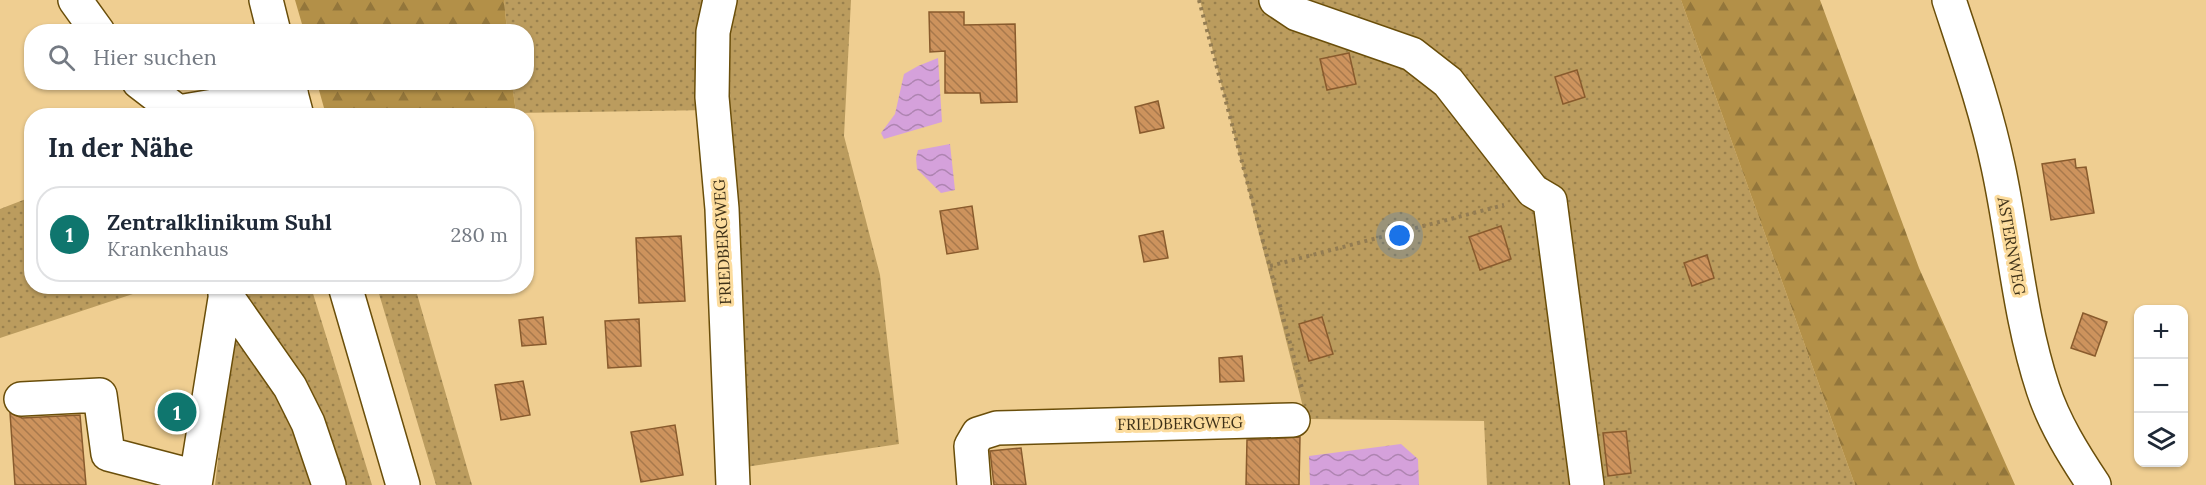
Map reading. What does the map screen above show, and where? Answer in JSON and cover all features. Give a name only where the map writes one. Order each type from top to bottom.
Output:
[{"type":"street","points":[[75,0],[92,24]]},
{"type":"street","points":[[266,0],[272,24]]},
{"type":"street","name":"FRIEDBERGWEG","points":[[720,0],[713,32],[712,97],[722,209],[733,485]]},
{"type":"street","points":[[1276,0],[1297,14],[1413,54],[1448,82],[1533,191],[1550,201],[1587,485]]},
{"type":"street","name":"ASTERNWEG","points":[[1949,0],[1974,75],[1998,165],[2026,327],[2043,390],[2071,450],[2094,485]]},
{"type":"street","points":[[149,90],[173,108]]},
{"type":"street","points":[[208,108],[292,97]]},
{"type":"street","points":[[21,399],[100,394],[108,454],[195,481],[225,294]]},
{"type":"street","points":[[229,294],[290,387],[308,423],[329,485]]},
{"type":"street","points":[[347,294],[403,485]]},
{"type":"street","name":"FRIEDBERGWEG","points":[[974,485],[971,446],[978,434],[997,428],[1293,420]]},
{"type":"path","points":[[1199,0],[1307,405],[1293,420]]},
{"type":"path","points":[[1270,266],[1540,196]]},
{"type":"shaded area","points":[[504,0],[851,0],[844,136],[880,275],[899,444],[732,469],[713,110],[534,113],[534,108],[515,108],[513,90],[534,90],[534,24],[506,24]]},
{"type":"shaded area","points":[[1200,0],[1681,0],[1855,485],[1487,485],[1484,421],[1306,419]]},
{"type":"shaded area","points":[[24,200],[24,294],[133,294],[0,338],[0,209]]},
{"type":"shaded area","points":[[237,294],[313,294],[372,485],[215,485]]},
{"type":"shaded area","points":[[379,294],[417,294],[472,485],[436,485]]},
{"type":"green space","points":[[295,0],[504,0],[506,24],[302,24]]},
{"type":"green space","points":[[1681,0],[1820,0],[1919,268],[2015,485],[1855,485]]},
{"type":"green space","points":[[319,90],[513,90],[515,108],[324,108]]},
{"type":"water","points":[[938,58],[942,122],[884,139],[881,133],[895,114],[904,74]]},
{"type":"water","points":[[950,144],[955,190],[941,193],[917,169],[916,158],[918,150]]},
{"type":"water","points":[[1401,444],[1418,459],[1419,485],[1310,485],[1309,456]]},
{"type":"building","points":[[929,12],[964,12],[964,25],[1015,24],[1017,102],[981,103],[980,93],[945,93],[945,51],[930,52]]},
{"type":"building","points":[[1349,53],[1356,84],[1327,90],[1320,59]]},
{"type":"building","points":[[1577,70],[1585,97],[1563,104],[1555,77]]},
{"type":"building","points":[[1158,101],[1164,128],[1140,133],[1135,107]]},
{"type":"building","points":[[2075,159],[2076,168],[2086,167],[2094,213],[2051,220],[2042,164]]},
{"type":"building","points":[[972,206],[978,249],[947,254],[940,211]]},
{"type":"building","points":[[1501,226],[1511,259],[1480,270],[1469,237]]},
{"type":"building","points":[[1163,231],[1168,258],[1144,262],[1139,236]]},
{"type":"building","points":[[681,236],[685,301],[639,303],[636,238]]},
{"type":"building","points":[[1707,255],[1714,278],[1692,286],[1684,263]]},
{"type":"building","points":[[2083,313],[2107,322],[2095,356],[2071,348]]},
{"type":"building","points":[[543,317],[546,344],[522,346],[519,320]]},
{"type":"building","points":[[1322,317],[1333,354],[1309,361],[1299,324]]},
{"type":"building","points":[[639,319],[641,366],[608,368],[605,321]]},
{"type":"building","points":[[1242,356],[1244,381],[1220,382],[1219,358]]},
{"type":"building","points":[[523,381],[530,415],[501,420],[495,385]]},
{"type":"building","points":[[10,413],[22,418],[80,415],[86,485],[15,485]]},
{"type":"building","points":[[675,425],[683,475],[641,482],[631,432]]},
{"type":"building","points":[[1626,431],[1631,473],[1608,476],[1603,433]]},
{"type":"building","points":[[1300,437],[1299,485],[1246,485],[1247,440]]},
{"type":"building","points":[[1021,448],[1026,485],[994,485],[990,451]]},
{"type":"place","name":"Zentralklinikum Suhl","points":[[177,412]]}]
